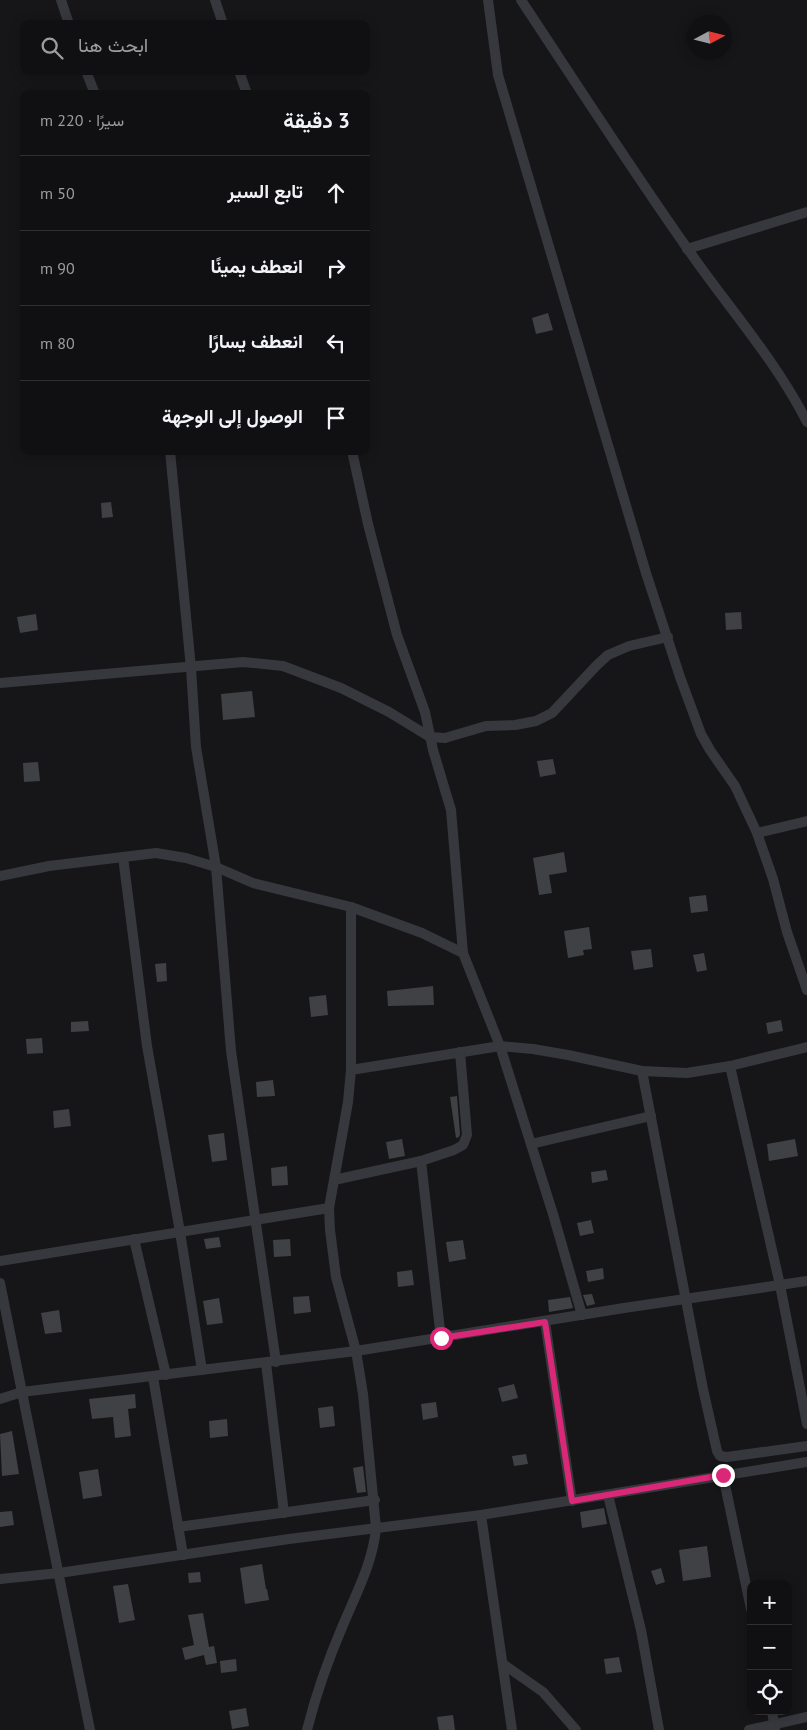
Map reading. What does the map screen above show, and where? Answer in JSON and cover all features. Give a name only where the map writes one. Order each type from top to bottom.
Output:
[{"type":"street","points":[[61,0],[68,20]]},
{"type":"street","points":[[215,0],[222,20]]},
{"type":"street","points":[[488,0],[498,74],[646,573],[680,677],[702,734],[710,750],[735,786],[758,833],[807,990]]},
{"type":"street","points":[[521,0],[687,249],[758,344],[794,397],[807,422]]},
{"type":"street","points":[[87,75],[93,90]]},
{"type":"street","points":[[240,75],[246,90]]},
{"type":"street","points":[[687,249],[807,212]]},
{"type":"street","points":[[170,455],[191,668],[196,747],[216,866],[231,1052],[255,1220],[271,1363],[284,1514]]},
{"type":"street","points":[[353,455],[368,524],[397,635],[425,712],[430,737],[451,810],[463,953],[500,1046],[582,1315]]},
{"type":"street","points":[[0,683],[191,668],[243,662],[283,666],[341,688],[381,708],[430,737],[445,738],[486,726],[515,725],[536,721],[552,713],[608,655],[629,646],[668,637]]},
{"type":"street","points":[[758,833],[807,821]]},
{"type":"street","points":[[0,876],[49,866],[123,857],[156,854],[186,858],[216,866],[253,883],[351,907],[422,933],[463,953]]},
{"type":"street","points":[[123,857],[147,1046],[202,1370]]},
{"type":"street","points":[[307,1730],[317,1692],[367,1568],[375,1542],[376,1528],[369,1438],[356,1352],[336,1278],[329,1208],[348,1102],[351,1070],[351,907]]},
{"type":"street","points":[[351,1070],[500,1046],[568,1055],[642,1071],[687,1073],[730,1066],[807,1047]]},
{"type":"street","points":[[334,1180],[421,1161],[463,1145],[467,1135],[460,1052]]},
{"type":"street","points":[[730,1066],[780,1285],[807,1424]]},
{"type":"street","points":[[642,1071],[703,1389],[717,1451],[720,1456],[727,1457],[807,1446]]},
{"type":"street","points":[[531,1144],[651,1116]]},
{"type":"street","points":[[421,1161],[441,1338]]},
{"type":"street","points":[[0,1261],[329,1208]]},
{"type":"street","points":[[134,1239],[166,1375]]},
{"type":"street","points":[[0,1399],[22,1392],[356,1352],[686,1298],[807,1281]]},
{"type":"street","points":[[0,1284],[90,1730]]},
{"type":"street","points":[[545,1322],[572,1501]]},
{"type":"street","points":[[152,1377],[183,1555]]},
{"type":"street","points":[[0,1579],[59,1573],[481,1515],[807,1462]]},
{"type":"street","points":[[723,1475],[747,1590]]},
{"type":"street","points":[[608,1495],[640,1630],[659,1730]]},
{"type":"street","points":[[178,1527],[284,1514],[375,1500]]},
{"type":"street","points":[[481,1515],[512,1730]]},
{"type":"street","points":[[503,1664],[543,1692],[576,1730]]},
{"type":"street","points":[[749,1730],[775,1727],[807,1717]]},
{"type":"street","points":[[564,1718],[565,1730]]},
{"type":"building","points":[[548,313],[553,330],[536,334],[532,318]]},
{"type":"building","points":[[111,502],[113,517],[102,518],[101,503]]},
{"type":"building","points":[[741,612],[742,629],[726,630],[725,613]]},
{"type":"building","points":[[36,614],[38,630],[20,633],[17,617]]},
{"type":"building","points":[[252,691],[255,717],[223,720],[221,694]]},
{"type":"building","points":[[553,759],[556,774],[540,777],[537,761]]},
{"type":"building","points":[[38,762],[40,781],[24,782],[23,763]]},
{"type":"building","points":[[564,852],[567,872],[549,875],[552,893],[539,895],[533,858]]},
{"type":"building","points":[[706,895],[708,911],[691,913],[689,897]]},
{"type":"building","points":[[589,927],[592,949],[583,950],[584,955],[568,958],[564,931]]},
{"type":"building","points":[[651,949],[653,967],[634,970],[631,951]]},
{"type":"building","points":[[704,953],[707,970],[697,972],[693,955]]},
{"type":"building","points":[[166,963],[167,981],[157,982],[155,964]]},
{"type":"building","points":[[433,986],[434,1005],[388,1006],[387,991]]},
{"type":"building","points":[[326,995],[328,1015],[311,1017],[309,997]]},
{"type":"building","points":[[781,1020],[783,1031],[768,1034],[766,1023]]},
{"type":"building","points":[[88,1021],[89,1031],[71,1032],[71,1022]]},
{"type":"building","points":[[42,1038],[43,1053],[27,1054],[26,1039]]},
{"type":"building","points":[[273,1080],[275,1096],[257,1097],[256,1082]]},
{"type":"building","points":[[457,1096],[460,1134],[456,1138],[450,1097]]},
{"type":"building","points":[[69,1109],[71,1126],[54,1128],[53,1111]]},
{"type":"building","points":[[224,1133],[227,1160],[212,1162],[208,1135]]},
{"type":"building","points":[[402,1139],[405,1156],[389,1159],[386,1142]]},
{"type":"building","points":[[795,1139],[798,1156],[769,1161],[767,1144]]},
{"type":"building","points":[[287,1166],[288,1185],[272,1186],[271,1168]]},
{"type":"building","points":[[606,1170],[608,1180],[592,1183],[591,1172]]},
{"type":"building","points":[[591,1220],[594,1233],[580,1236],[577,1223]]},
{"type":"building","points":[[219,1237],[221,1247],[206,1249],[204,1239]]},
{"type":"building","points":[[290,1239],[291,1256],[274,1257],[273,1240]]},
{"type":"building","points":[[463,1240],[466,1259],[449,1262],[446,1242]]},
{"type":"building","points":[[603,1268],[604,1279],[588,1282],[586,1271]]},
{"type":"building","points":[[412,1270],[414,1285],[398,1287],[397,1272]]},
{"type":"building","points":[[592,1294],[595,1304],[587,1306],[583,1295]]},
{"type":"building","points":[[309,1296],[311,1312],[294,1314],[293,1297]]},
{"type":"building","points":[[570,1297],[573,1308],[549,1312],[548,1300]]},
{"type":"building","points":[[219,1298],[223,1323],[207,1325],[203,1301]]},
{"type":"building","points":[[59,1310],[62,1332],[45,1334],[41,1313]]},
{"type":"building","points":[[514,1384],[518,1398],[502,1402],[498,1388]]},
{"type":"building","points":[[135,1394],[136,1408],[128,1409],[131,1436],[115,1438],[113,1417],[92,1419],[89,1399]]},
{"type":"building","points":[[436,1402],[438,1417],[423,1420],[421,1404]]},
{"type":"building","points":[[333,1406],[335,1426],[320,1428],[318,1408]]},
{"type":"building","points":[[227,1419],[228,1436],[210,1438],[209,1421]]},
{"type":"building","points":[[12,1431],[19,1474],[2,1476],[0,1434]]},
{"type":"building","points":[[526,1454],[528,1464],[514,1466],[512,1456]]},
{"type":"building","points":[[363,1466],[366,1492],[357,1493],[353,1468]]},
{"type":"building","points":[[98,1469],[102,1496],[83,1499],[79,1472]]},
{"type":"building","points":[[604,1508],[607,1524],[582,1528],[580,1512]]},
{"type":"building","points":[[12,1511],[14,1525],[0,1527],[0,1512]]},
{"type":"building","points":[[707,1546],[711,1577],[683,1581],[679,1550]]},
{"type":"building","points":[[262,1564],[269,1600],[245,1604],[240,1568]]},
{"type":"building","points":[[661,1568],[665,1582],[656,1585],[651,1571]]},
{"type":"building","points":[[200,1572],[201,1582],[189,1583],[188,1573]]},
{"type":"building","points":[[128,1584],[135,1620],[119,1623],[113,1586]]},
{"type":"building","points":[[203,1613],[209,1647],[214,1646],[217,1663],[206,1665],[204,1655],[185,1660],[182,1648],[194,1645],[188,1615]]},
{"type":"building","points":[[619,1657],[622,1672],[606,1674],[604,1659]]},
{"type":"building","points":[[236,1659],[237,1671],[221,1673],[220,1661]]},
{"type":"building","points":[[246,1708],[249,1726],[232,1729],[229,1711]]},
{"type":"building","points":[[453,1715],[455,1730],[439,1730],[437,1717]]},
{"type":"route","points":[[441,1338],[545,1322],[572,1501],[723,1475]]}]
